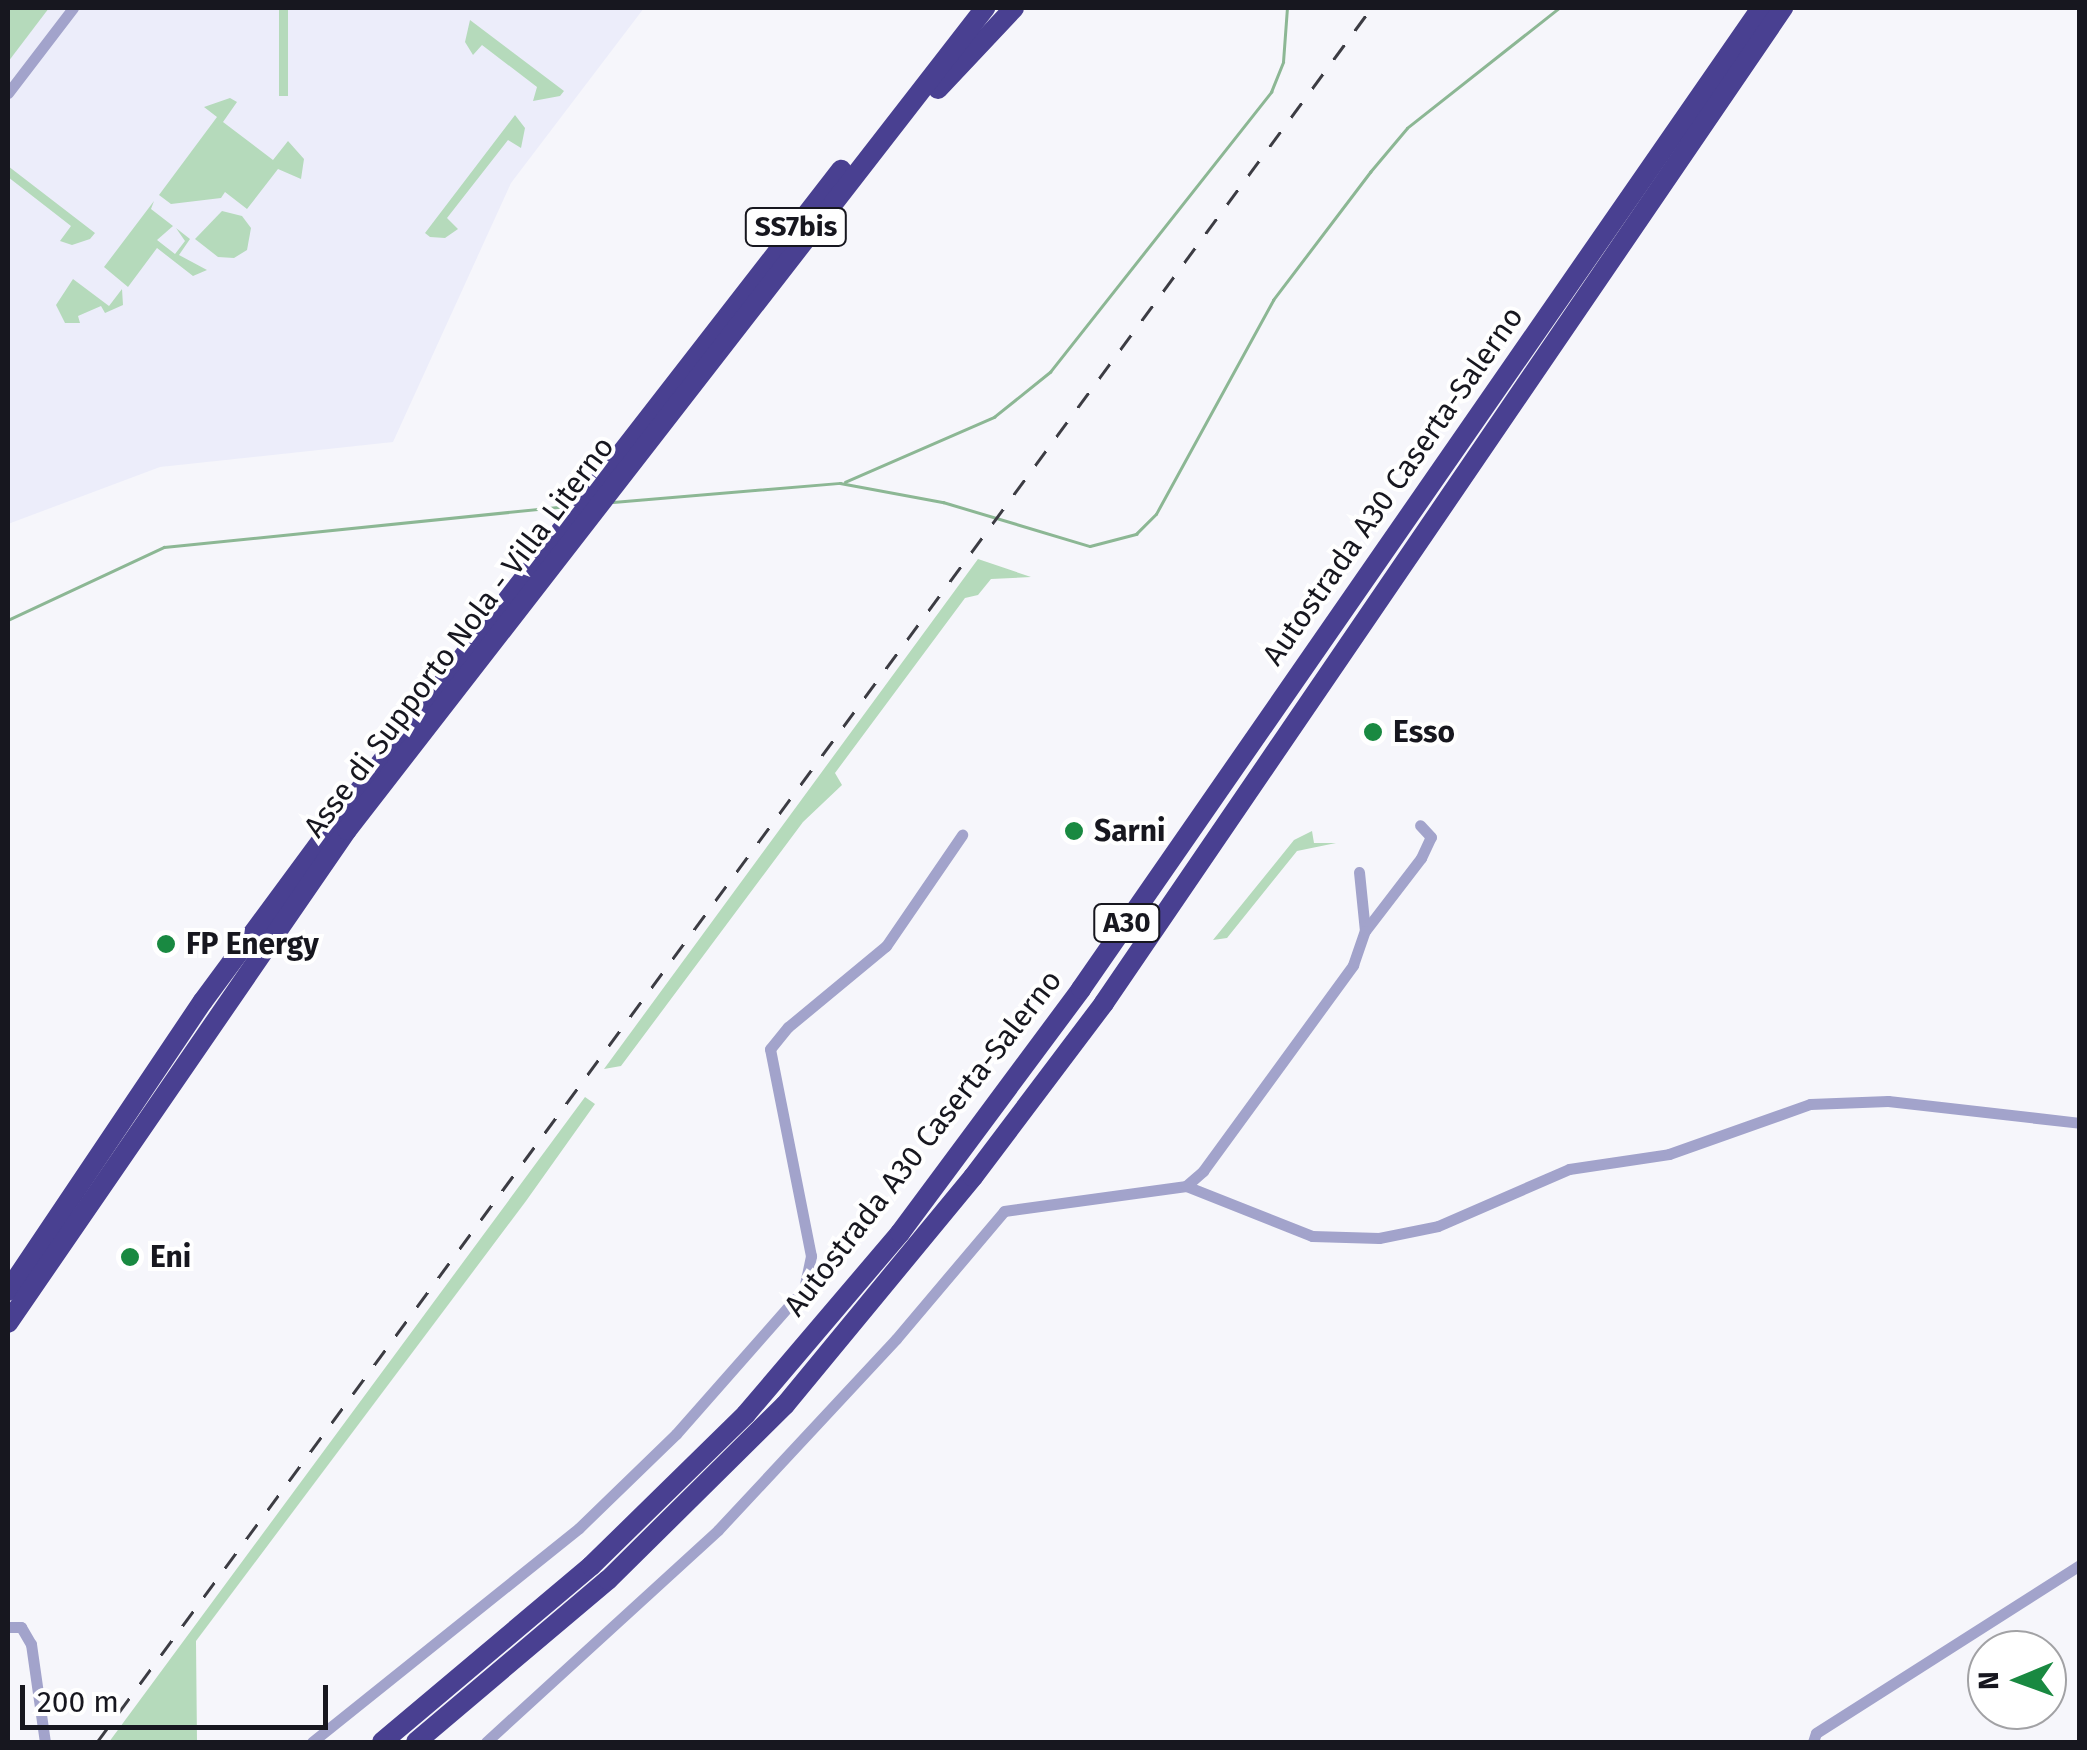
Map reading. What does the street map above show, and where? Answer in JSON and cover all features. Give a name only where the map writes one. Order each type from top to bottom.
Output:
[{"type":"highway","name":"Asse di Supporto Nola - Villa Literno","points":[[8,1292],[203,1001],[634,446],[967,8]]},
{"type":"highway","name":"Asse di Supporto Nola - Villa Literno","points":[[634,446],[746,315],[985,8]]},
{"type":"highway","points":[[746,315],[1014,8]]},
{"type":"highway","name":"Autostrada A30 Caserta-Salerno","points":[[382,1742],[591,1566],[746,1414],[900,1233],[1081,990],[1761,8]]},
{"type":"highway","name":"Autostrada A30 Caserta-Salerno","points":[[416,1742],[608,1580],[785,1405],[974,1177],[1115,986],[1783,8]]},
{"type":"highway","name":"Asse di Supporto Nola - Villa Literno","points":[[8,1322],[347,830],[545,560]]},
{"type":"street","points":[[8,93],[73,8]]},
{"type":"street","points":[[1186,1186],[1223,1148],[1353,966],[1365,931],[1421,858],[1431,837],[1420,826]]},
{"type":"street","points":[[312,1742],[579,1528],[702,1407],[804,1289],[811,1256],[770,1049],[788,1027],[886,946],[962,835]]},
{"type":"street","points":[[1360,872],[1365,931]]},
{"type":"street","points":[[486,1742],[705,1543],[896,1339],[1004,1210],[1186,1186],[1312,1236],[1379,1238],[1438,1226],[1570,1169],[1668,1154],[1810,1104],[1888,1101],[2080,1123]]},
{"type":"street","points":[[1813,1741],[2080,1566]]},
{"type":"street","points":[[8,1627],[21,1626],[32,1644],[45,1742]]},
{"type":"shaded area","points":[[8,8],[644,8],[511,183],[393,442],[160,467],[8,524]]},
{"type":"green space","points":[[8,8],[49,8],[8,62]]},
{"type":"green space","points":[[279,8],[288,8],[288,96],[279,96]]},
{"type":"green space","points":[[470,20],[564,91],[560,96],[533,101],[537,87],[482,45],[473,55],[465,42]]},
{"type":"green space","points":[[230,98],[237,102],[223,122],[273,160],[288,141],[304,159],[301,179],[278,169],[247,209],[225,192],[221,198],[171,204],[159,195],[217,117],[204,107]]},
{"type":"green space","points":[[515,115],[525,128],[521,148],[508,140],[447,218],[458,229],[445,238],[430,237],[425,233]]},
{"type":"green space","points":[[8,166],[95,233],[90,239],[72,245],[60,241],[71,226],[8,177]]},
{"type":"green space","points":[[154,201],[151,209],[173,226],[157,240],[175,254],[185,241],[176,228],[190,239],[179,255],[207,270],[193,276],[157,248],[128,287],[104,267]]},
{"type":"green space","points":[[222,211],[242,216],[251,228],[247,250],[234,258],[218,257],[195,239]]},
{"type":"green space","points":[[73,279],[109,306],[122,289],[123,305],[105,313],[101,306],[78,316],[80,323],[65,323],[56,305]]},
{"type":"green space","points":[[978,559],[1031,577],[991,579],[978,595],[965,598],[835,773],[842,785],[803,822],[621,1066],[604,1069]]},
{"type":"green space","points":[[1312,831],[1314,843],[1336,843],[1297,851],[1227,938],[1213,940],[1294,840]]},
{"type":"green space","points":[[585,1097],[595,1104],[526,1201],[196,1641],[197,1742],[109,1742]]},
{"type":"waterway","points":[[845,482],[994,417],[1050,372],[1271,92],[1283,62],[1287,8]]},
{"type":"waterway","points":[[613,502],[840,483],[943,502],[1090,546],[1136,534],[1156,514],[1273,300],[1370,172],[1407,128],[1559,8]]},
{"type":"waterway","points":[[8,620],[164,547],[570,506]]},
{"type":"railway","points":[[97,1742],[1371,8]]},
{"type":"place","name":"Esso","points":[[1373,732]]},
{"type":"place","name":"Sarni","points":[[1074,831]]},
{"type":"place","name":"FP Energy","points":[[166,944]]},
{"type":"place","name":"Eni","points":[[130,1257]]}]
